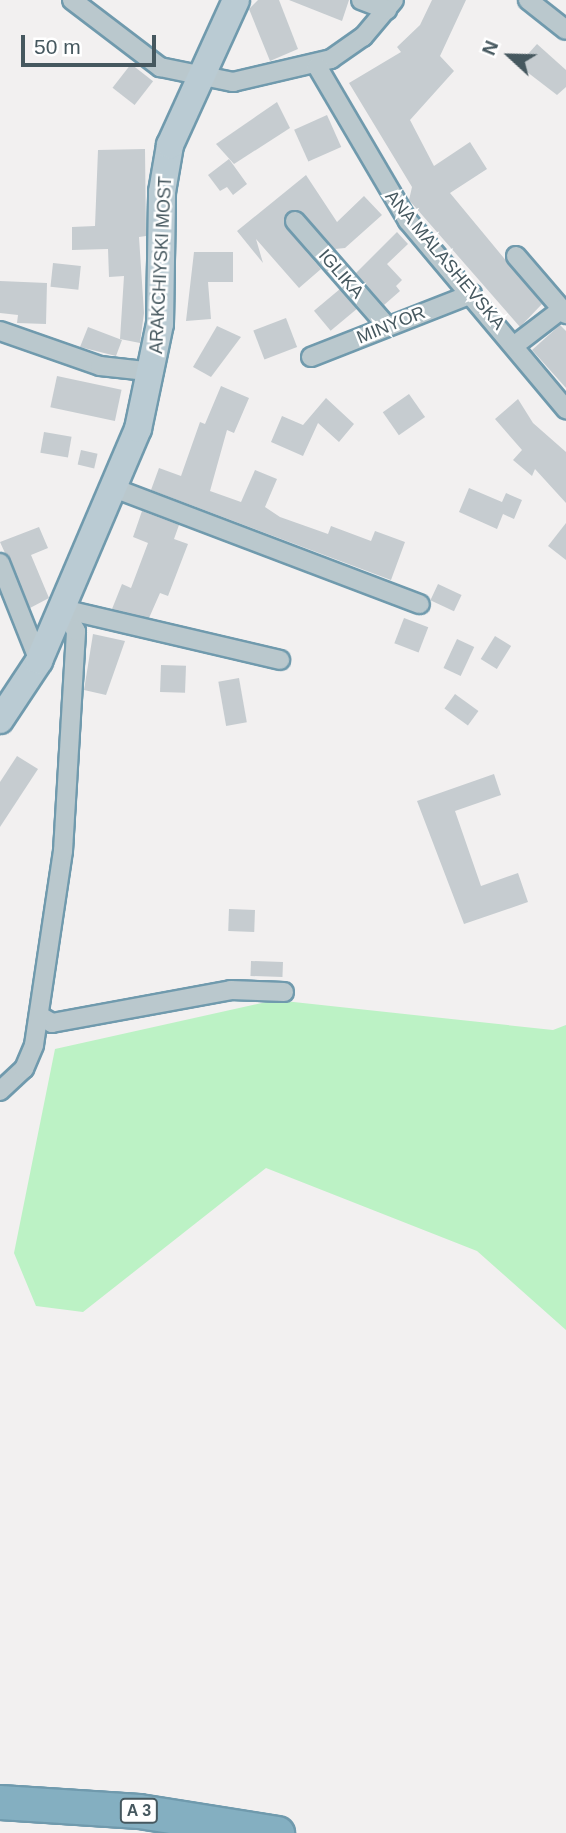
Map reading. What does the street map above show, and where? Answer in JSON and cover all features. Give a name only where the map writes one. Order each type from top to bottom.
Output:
[{"type":"highway","name":"A 3","points":[[0,1802],[139,1811],[277,1833]]},
{"type":"main road","name":"ARAKCHIYSKI MOST","points":[[0,720],[38,661],[63,608],[114,488],[155,372],[162,192],[170,145],[199,76],[236,0]]},
{"type":"street","points":[[72,0],[160,67],[199,76],[249,81],[317,66],[346,51],[390,5]]},
{"type":"street","points":[[361,0],[390,5]]},
{"type":"street","points":[[528,0],[566,30]]},
{"type":"street","name":"ANA MALASHEVSKA","points":[[317,66],[376,176],[566,409]]},
{"type":"street","name":"IGLIKA","points":[[296,221],[387,326]]},
{"type":"street","points":[[515,345],[564,311],[516,256]]},
{"type":"street","name":"MINYOR","points":[[311,358],[472,293]]},
{"type":"street","points":[[0,331],[100,366],[155,372]]},
{"type":"street","points":[[114,488],[420,604]]},
{"type":"street","points":[[0,563],[38,661]]},
{"type":"street","points":[[63,608],[280,660]]},
{"type":"street","points":[[0,1091],[24,1069],[40,1016],[63,851],[76,631],[63,608]]},
{"type":"street","points":[[40,1016],[52,1023],[231,990],[284,992]]},
{"type":"green space","points":[[275,1000],[553,1030],[566,1025],[566,1330],[477,1251],[266,1168],[83,1312],[36,1306],[14,1253],[55,1049]]},
{"type":"building","points":[[258,0],[279,0],[298,49],[270,61],[249,9]]},
{"type":"building","points":[[289,0],[349,0],[342,21]]},
{"type":"building","points":[[432,0],[466,0],[440,56],[454,71],[410,120],[434,166],[470,142],[487,169],[450,193],[542,304],[520,327],[409,200],[412,187],[349,83],[401,52],[397,47],[420,25]]},
{"type":"building","points":[[537,44],[566,70],[566,87],[557,95],[518,65]]},
{"type":"building","points":[[131,64],[153,81],[135,105],[113,88]]},
{"type":"building","points":[[277,102],[290,128],[234,164],[216,144]]},
{"type":"building","points":[[327,115],[341,147],[308,162],[294,130]]},
{"type":"building","points":[[145,149],[146,236],[139,237],[144,313],[140,343],[120,339],[124,276],[109,277],[108,249],[72,250],[72,227],[95,226],[98,150]]},
{"type":"building","points":[[229,159],[247,184],[233,195],[227,187],[220,191],[208,175]]},
{"type":"building","points":[[306,175],[337,222],[364,196],[382,215],[345,248],[335,249],[303,213],[288,212],[286,228],[321,269],[299,288],[256,239],[263,263],[237,231]]},
{"type":"building","points":[[397,232],[408,244],[387,264],[402,280],[396,286],[400,291],[384,305],[356,273]]},
{"type":"building","points":[[194,252],[233,252],[233,282],[208,282],[211,319],[186,321]]},
{"type":"building","points":[[53,263],[81,266],[78,290],[50,287]]},
{"type":"building","points":[[0,281],[47,283],[46,324],[17,323],[18,315],[0,313]]},
{"type":"building","points":[[340,289],[357,309],[331,331],[314,311]]},
{"type":"building","points":[[286,318],[297,347],[264,359],[253,331]]},
{"type":"building","points":[[560,325],[566,331],[566,388],[532,350]]},
{"type":"building","points":[[217,326],[241,337],[211,377],[193,367]]},
{"type":"building","points":[[88,327],[122,340],[116,356],[80,347]]},
{"type":"building","points":[[57,376],[122,390],[115,421],[50,407]]},
{"type":"building","points":[[221,386],[249,398],[234,433],[227,430],[210,491],[241,502],[255,470],[277,479],[265,507],[280,517],[328,534],[331,526],[371,541],[375,531],[405,542],[391,580],[151,490],[159,468],[181,476],[200,422],[205,424]]},
{"type":"building","points":[[409,394],[425,417],[399,435],[383,412]]},
{"type":"building","points":[[326,398],[354,424],[339,442],[318,423],[303,456],[271,442],[282,416],[303,425]]},
{"type":"building","points":[[518,399],[533,423],[566,452],[566,503],[535,469],[532,476],[513,460],[522,450],[495,419]]},
{"type":"building","points":[[44,432],[72,437],[68,458],[40,453]]},
{"type":"building","points":[[81,450],[98,454],[94,468],[78,465]]},
{"type":"building","points":[[469,488],[502,502],[506,493],[522,500],[514,519],[503,514],[497,529],[459,512]]},
{"type":"building","points":[[142,511],[179,525],[174,539],[188,544],[168,596],[160,593],[149,618],[112,609],[122,584],[131,588],[148,543],[133,537]]},
{"type":"building","points":[[566,523],[566,560],[548,546]]},
{"type":"building","points":[[39,527],[48,548],[31,555],[49,598],[30,608],[0,542]]},
{"type":"building","points":[[438,584],[462,595],[454,611],[430,600]]},
{"type":"building","points":[[404,618],[428,627],[419,653],[394,643]]},
{"type":"building","points":[[93,634],[125,641],[106,695],[84,690]]},
{"type":"building","points":[[495,636],[511,646],[497,669],[481,659]]},
{"type":"building","points":[[457,639],[474,647],[461,676],[443,668]]},
{"type":"building","points":[[161,665],[186,666],[185,693],[160,692]]},
{"type":"building","points":[[239,678],[247,722],[226,726],[218,682]]},
{"type":"building","points":[[455,694],[478,711],[468,726],[444,709]]},
{"type":"building","points":[[17,756],[38,769],[0,827],[0,782]]},
{"type":"building","points":[[494,774],[501,795],[455,811],[481,886],[518,873],[528,902],[464,924],[417,801]]},
{"type":"building","points":[[229,909],[255,910],[254,932],[228,931]]},
{"type":"building","points":[[251,961],[283,962],[282,977],[250,976]]}]
